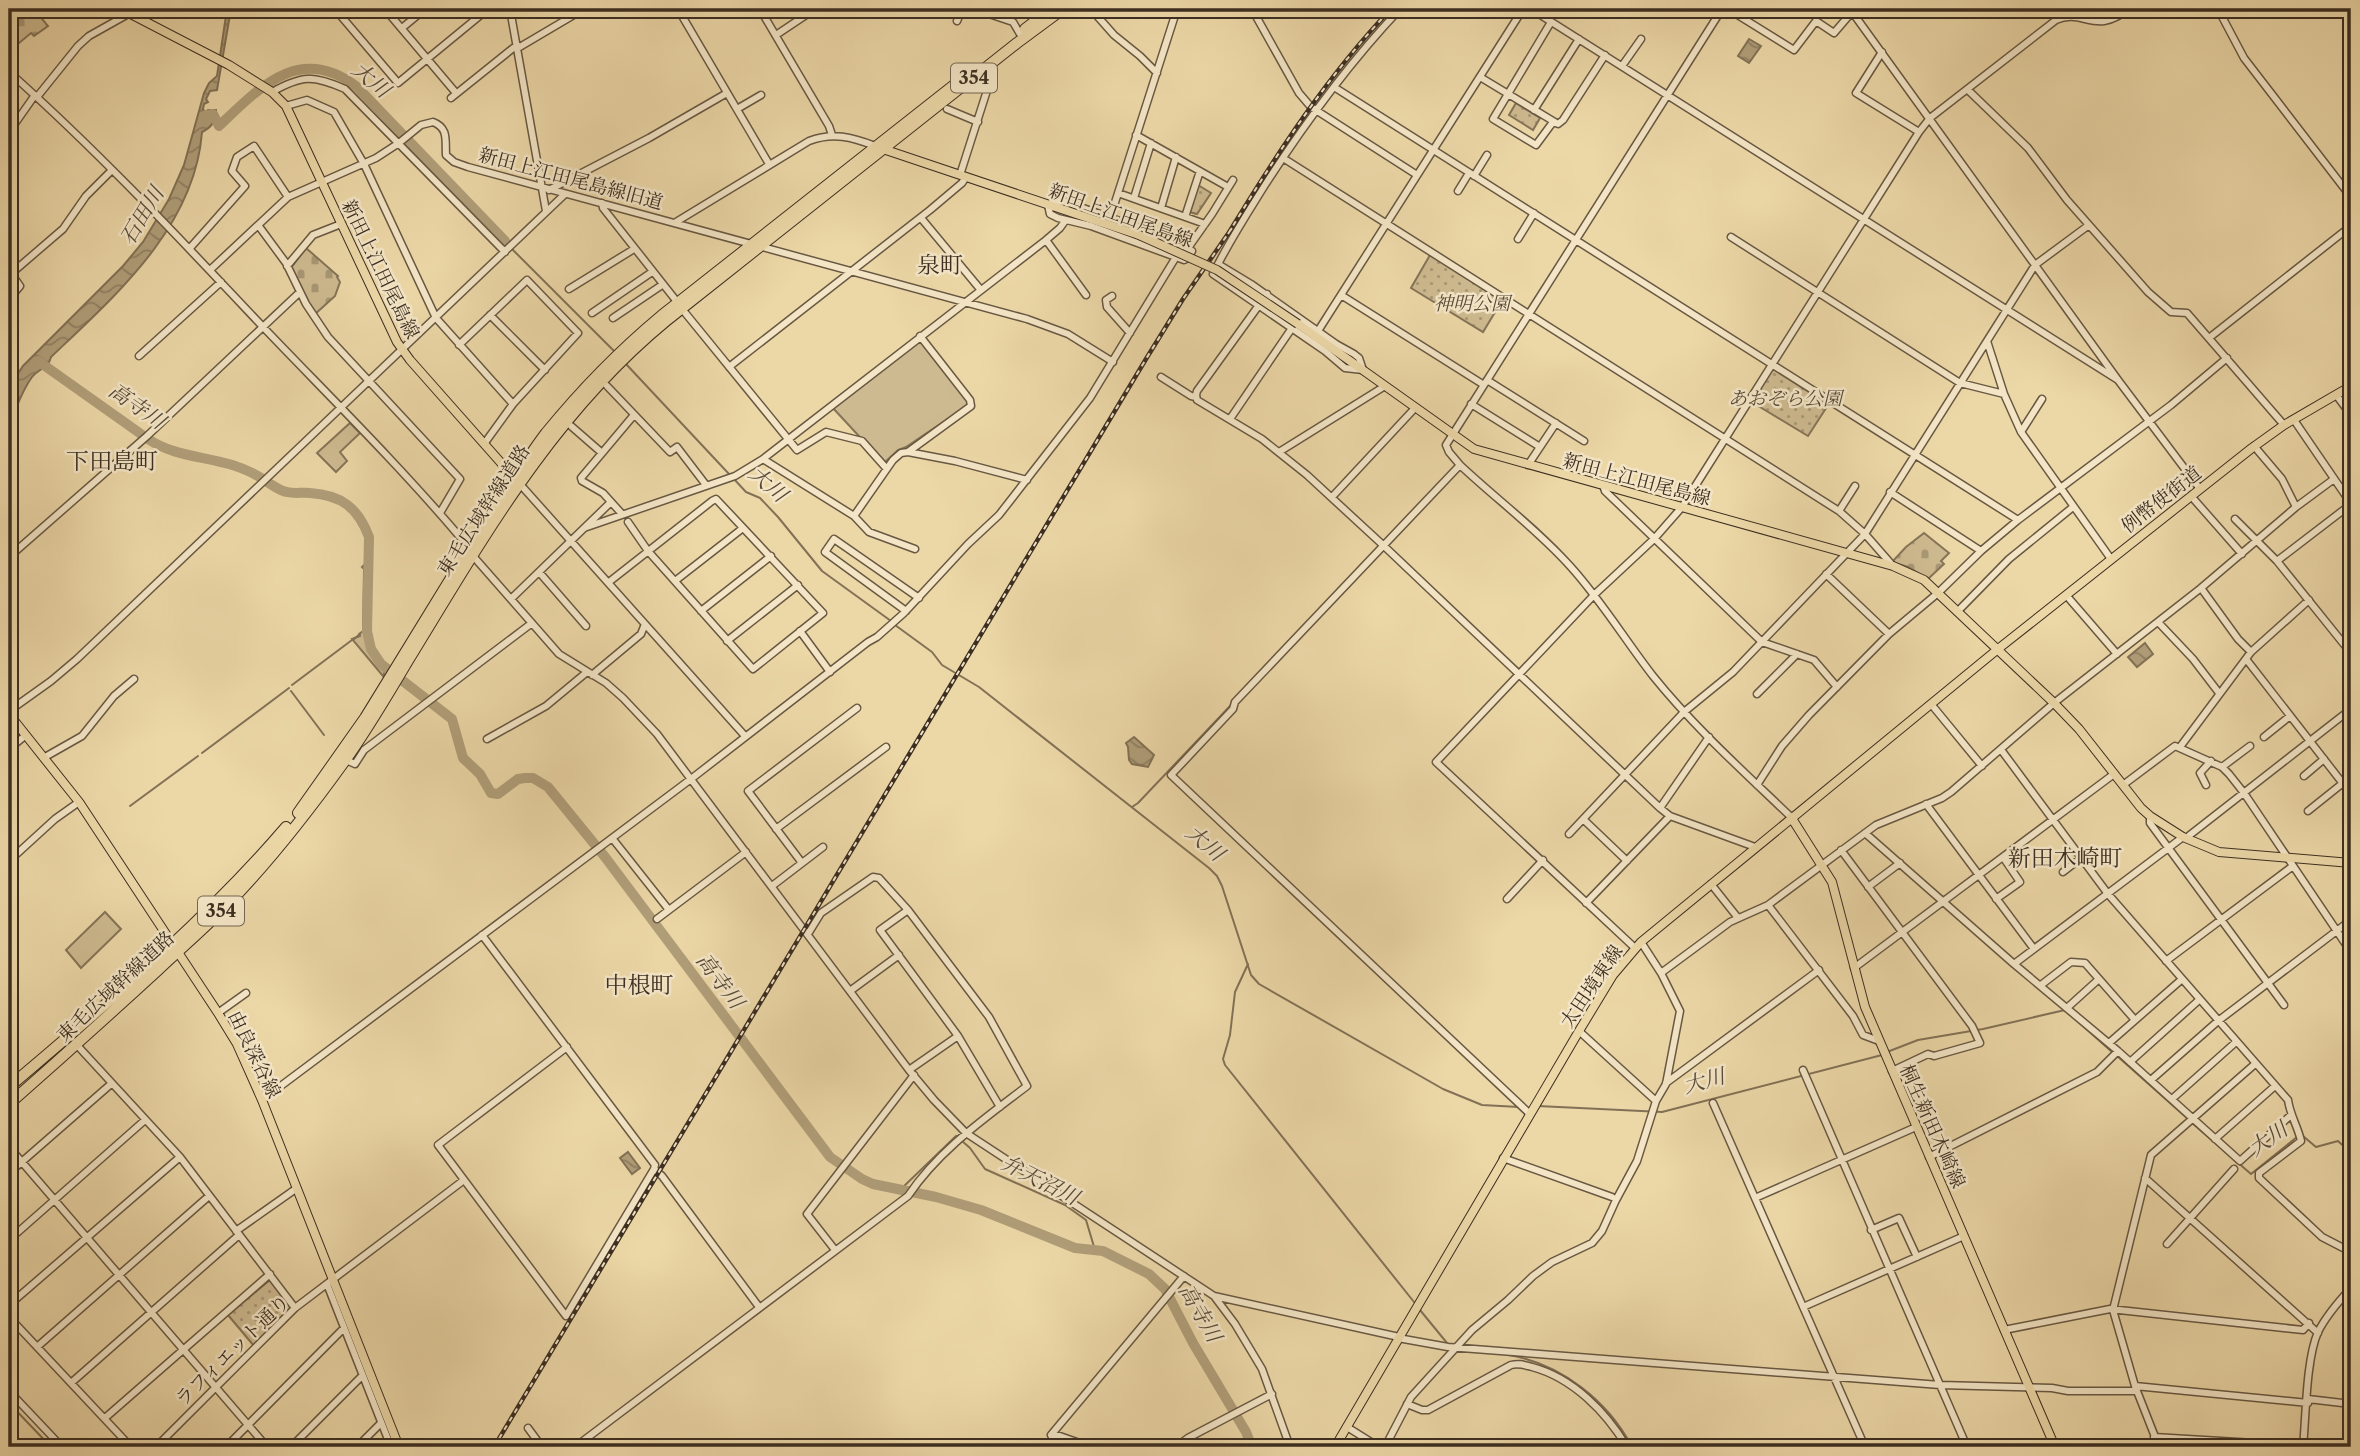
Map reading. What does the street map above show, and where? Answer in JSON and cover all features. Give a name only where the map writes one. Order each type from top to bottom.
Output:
[{"type":"highway","name":"東毛広域幹線道路","points":[[9,1087],[228,904],[293,829],[346,760],[471,544],[557,420],[626,351],[680,306],[880,148],[1063,9]]},
{"type":"highway","name":"東毛広域幹線道路","points":[[880,148],[1051,10]]},
{"type":"highway","name":"東毛広域幹線道路","points":[[9,1104],[77,1045],[174,948],[289,824],[395,676],[473,556],[516,480]]},
{"type":"main road","points":[[121,9],[131,13]]},
{"type":"main road","name":"新田上江田尾島線","points":[[131,13],[258,82],[286,106],[391,331],[402,349],[516,480]]},
{"type":"main road","name":"新田上江田尾島線","points":[[880,148],[1139,235],[1217,270],[1474,449],[1893,566],[1918,576],[2054,703],[2079,729],[2150,816],[2185,837],[2219,852],[2350,861]]},
{"type":"main road","name":"例幣使街道","points":[[1998,649],[2254,446],[2351,386]]},
{"type":"main road","name":"太田境東線","points":[[1335,1447],[1613,975],[1638,945],[1998,649]]},
{"type":"main road","name":"由良深谷線","points":[[9,713],[79,802],[237,1044],[297,1188],[330,1282],[399,1447]]},
{"type":"main road","name":"桐生新田木崎線","points":[[1791,817],[1822,864],[1836,892],[1861,995],[1884,1054],[2054,1447]]},
{"type":"street","points":[[335,9],[398,83],[487,9]]},
{"type":"street","points":[[385,9],[453,95],[518,46],[584,9]]},
{"type":"street","points":[[402,29],[425,9]]},
{"type":"street","points":[[510,9],[546,189],[546,211]]},
{"type":"street","points":[[678,9],[769,164]]},
{"type":"street","points":[[760,9],[832,135],[880,148]]},
{"type":"street","points":[[775,35],[815,9]]},
{"type":"street","points":[[957,21],[961,9]]},
{"type":"street","points":[[986,9],[989,14],[1013,22],[1020,34]]},
{"type":"street","points":[[1091,9],[1114,35],[1157,72]]},
{"type":"street","points":[[1110,218],[1177,9]]},
{"type":"street","points":[[1252,9],[1299,93],[1316,110],[1417,175]]},
{"type":"street","points":[[1218,264],[1354,354],[1359,358],[1363,370],[1345,368],[1295,326],[1213,275],[1218,264],[1283,158],[1316,110],[1400,9]]},
{"type":"street","points":[[1318,331],[1523,9]]},
{"type":"street","points":[[1531,9],[2118,380]]},
{"type":"street","points":[[1722,9],[1446,445],[1448,452],[1460,465],[1553,548],[1595,594],[1647,668],[1684,712],[1791,817]]},
{"type":"street","points":[[1728,9],[1794,51],[1816,22],[1836,33],[1851,10],[2200,489]]},
{"type":"street","points":[[1347,1427],[1382,1447],[1407,1404],[1480,1322],[1552,1262],[1592,1243],[1600,1234],[1637,1161],[1656,1101],[1666,1084],[1680,1009],[1661,973],[1638,945],[1586,903],[1436,762],[1595,594],[1654,539],[1682,507],[1930,118],[2056,20],[2071,16],[2087,21],[2104,21],[2128,9]]},
{"type":"street","points":[[2218,9],[2244,58],[2351,197]]},
{"type":"street","points":[[2344,11],[2351,22]]},
{"type":"street","points":[[9,132],[78,46],[89,36],[131,13]]},
{"type":"street","points":[[1551,22],[1506,93],[1493,119],[1536,145],[1553,122]]},
{"type":"street","points":[[1534,110],[1579,39]]},
{"type":"street","points":[[1622,66],[1641,39]]},
{"type":"street","points":[[1882,52],[1856,93],[1919,132]]},
{"type":"street","points":[[1480,77],[1558,124],[1605,55]]},
{"type":"street","points":[[729,366],[962,184],[991,78],[986,67]]},
{"type":"street","points":[[9,72],[154,210],[460,537],[471,544]]},
{"type":"street","points":[[272,92],[292,80],[317,79],[345,89],[505,252]]},
{"type":"street","points":[[1334,87],[2018,520]]},
{"type":"street","points":[[1968,90],[2028,148],[2089,225],[2159,303],[2171,312],[2187,313],[2284,425]]},
{"type":"street","points":[[546,189],[649,138],[727,93]]},
{"type":"street","points":[[737,109],[761,95]]},
{"type":"street","points":[[286,106],[307,100],[334,112],[364,164],[436,318],[513,404]]},
{"type":"street","points":[[947,109],[978,122]]},
{"type":"street","name":"新田上江田尾島線旧道","points":[[210,270],[288,197],[364,164],[399,143],[426,122],[438,123],[444,131],[446,155],[454,162],[676,222],[809,141],[832,135]]},
{"type":"street","points":[[1136,135],[1228,187]]},
{"type":"street","points":[[1134,198],[1151,143]]},
{"type":"street","points":[[190,248],[245,186],[232,171],[237,157],[254,146],[288,197]]},
{"type":"street","points":[[1458,191],[1487,155]]},
{"type":"street","points":[[1161,208],[1176,158]]},
{"type":"street","points":[[1283,158],[1839,511],[1865,534],[1893,566]]},
{"type":"street","points":[[9,299],[20,286],[13,272],[63,229],[90,191],[112,170]]},
{"type":"street","points":[[1185,217],[1200,171]]},
{"type":"street","points":[[1188,247],[1233,180]]},
{"type":"street","points":[[1118,193],[1205,225]]},
{"type":"street","points":[[9,713],[77,659],[565,194]]},
{"type":"street","points":[[1058,201],[1076,206],[1188,247],[1192,251],[1186,260],[1176,257],[1091,226],[1065,221],[1050,214],[1048,205],[1058,201]]},
{"type":"street","points":[[602,203],[603,208],[662,285],[797,450],[825,432],[862,441],[886,468]]},
{"type":"street","points":[[699,228],[695,215],[706,204]]},
{"type":"street","points":[[1517,239],[1534,212]]},
{"type":"street","points":[[921,218],[980,289]]},
{"type":"street","points":[[584,528],[735,476],[763,459],[1046,240],[1065,221]]},
{"type":"street","points":[[676,222],[1041,324],[1068,334],[1112,362]]},
{"type":"street","points":[[287,266],[313,235],[341,224]]},
{"type":"street","points":[[258,225],[287,266],[328,337],[460,479],[440,513]]},
{"type":"street","points":[[1569,834],[1684,712],[1733,672],[1865,534],[2035,265],[2089,225]]},
{"type":"street","points":[[2209,338],[2351,226]]},
{"type":"street","points":[[1731,237],[1960,383],[2004,394]]},
{"type":"street","points":[[1046,240],[1086,295]]},
{"type":"street","points":[[569,289],[634,248]]},
{"type":"street","points":[[262,1100],[691,779],[877,637],[906,611],[999,515],[1090,398],[1176,257]]},
{"type":"street","points":[[592,313],[652,272]]},
{"type":"street","points":[[459,345],[527,280],[578,334],[513,404],[484,443]]},
{"type":"street","points":[[139,356],[221,282]]},
{"type":"street","points":[[613,318],[662,285]]},
{"type":"street","points":[[9,557],[145,438],[199,384],[300,292]]},
{"type":"street","points":[[1196,397],[1204,381],[1267,295]]},
{"type":"street","points":[[1341,295],[1584,441]]},
{"type":"street","points":[[1112,296],[1106,300],[1107,307],[1129,333]]},
{"type":"street","points":[[490,315],[545,370]]},
{"type":"street","points":[[1230,419],[1295,326]]},
{"type":"street","points":[[908,452],[969,408],[972,403],[920,336]]},
{"type":"street","points":[[1987,341],[2004,394],[2021,432],[2111,559]]},
{"type":"street","points":[[1757,785],[1782,746],[1809,715],[1889,634],[2018,520],[2149,422],[2227,358]]},
{"type":"street","points":[[1161,377],[1279,452],[1332,497],[1670,816],[1755,847]]},
{"type":"street","points":[[607,386],[670,452],[677,447],[706,485]]},
{"type":"street","points":[[1279,452],[1385,386]]},
{"type":"street","points":[[2337,396],[2351,415]]},
{"type":"street","points":[[2021,432],[2042,399]]},
{"type":"street","points":[[1471,404],[1539,447]]},
{"type":"street","points":[[1332,497],[1415,408]]},
{"type":"street","points":[[622,514],[603,493],[581,478],[634,415]]},
{"type":"street","points":[[2294,420],[2348,499],[2351,515]]},
{"type":"street","points":[[1528,465],[1556,423]]},
{"type":"street","points":[[571,426],[601,453]]},
{"type":"street","points":[[2254,446],[2282,479],[2296,507]]},
{"type":"street","points":[[854,516],[886,473],[886,468],[901,453],[955,461],[1027,480]]},
{"type":"street","points":[[763,459],[854,516],[869,531],[915,549]]},
{"type":"street","points":[[1460,465],[1235,702],[1233,709],[1171,775],[1532,1111]]},
{"type":"street","points":[[1661,973],[1738,918],[1768,905],[1876,825],[1951,792],[2002,751],[2054,703],[2334,479]]},
{"type":"street","points":[[516,480],[745,736]]},
{"type":"street","points":[[1603,485],[1605,491],[1762,642],[1814,660],[1837,687]]},
{"type":"street","points":[[1839,511],[1855,486]]},
{"type":"street","points":[[1890,492],[1982,551]]},
{"type":"street","points":[[2191,496],[2242,554]]},
{"type":"street","points":[[609,582],[648,551],[716,499],[823,613],[753,669],[648,551],[628,522]]},
{"type":"street","points":[[512,598],[611,502]]},
{"type":"street","points":[[2277,561],[2349,505]]},
{"type":"street","points":[[1958,611],[2009,559],[2073,507]]},
{"type":"street","points":[[2235,519],[2277,561],[2351,653]]},
{"type":"street","points":[[675,581],[743,528]]},
{"type":"street","points":[[906,611],[825,552],[834,539],[919,598]]},
{"type":"street","points":[[473,556],[559,654],[606,683],[657,734],[911,1073],[966,1133],[1214,1296],[1236,1324],[1262,1369],[1290,1447]]},
{"type":"street","points":[[701,611],[771,556]]},
{"type":"street","points":[[539,572],[586,626]]},
{"type":"street","points":[[1826,574],[1889,634]]},
{"type":"street","points":[[727,641],[798,585]]},
{"type":"street","points":[[2201,588],[2238,639],[2251,652]]},
{"type":"street","points":[[2066,594],[2118,654]]},
{"type":"street","points":[[2180,747],[2251,652],[2309,600]]},
{"type":"street","points":[[2158,622],[2193,659],[2219,693]]},
{"type":"street","points":[[346,760],[355,764],[364,750],[532,623]]},
{"type":"street","points":[[487,738],[546,706],[641,634],[645,624]]},
{"type":"street","points":[[800,631],[830,672]]},
{"type":"street","points":[[1757,694],[1797,654]]},
{"type":"street","points":[[2246,659],[2351,794]]},
{"type":"street","points":[[45,757],[77,739],[114,696],[134,679]]},
{"type":"street","points":[[1931,704],[1982,766]]},
{"type":"street","points":[[802,863],[748,791],[857,708]]},
{"type":"street","points":[[2014,964],[2244,793],[2351,709]]},
{"type":"street","points":[[2264,737],[2290,716]]},
{"type":"street","points":[[9,749],[26,735]]},
{"type":"street","points":[[1660,808],[1709,737]]},
{"type":"street","points":[[2123,785],[2175,746],[2222,767],[2244,793],[2351,952]]},
{"type":"street","points":[[2222,767],[2250,746]]},
{"type":"street","points":[[776,829],[886,747]]},
{"type":"street","points":[[2002,751],[2108,894],[2288,1100],[2301,1141],[2259,1173],[2259,1178],[2322,1237],[2351,1252]]},
{"type":"street","points":[[2304,776],[2324,759]]},
{"type":"street","points":[[2206,785],[2200,773],[2211,761]]},
{"type":"street","points":[[1854,968],[2114,774]]},
{"type":"street","points":[[2308,811],[2343,783]]},
{"type":"street","points":[[9,861],[55,819],[79,802]]},
{"type":"street","points":[[1926,804],[2034,949]]},
{"type":"street","points":[[1586,903],[1670,816]]},
{"type":"street","points":[[2150,816],[2150,823],[2284,1005]]},
{"type":"street","points":[[1583,820],[1627,861]]},
{"type":"street","points":[[1865,833],[2014,964],[2068,1007],[2240,1161],[2291,1115]]},
{"type":"street","points":[[612,838],[669,910]]},
{"type":"street","points":[[772,886],[823,847]]},
{"type":"street","points":[[1841,850],[1972,1026],[1980,1043],[1934,1056],[1928,1054],[1892,1071]]},
{"type":"street","points":[[657,919],[746,852]]},
{"type":"street","points":[[1996,899],[2020,882],[2003,857]]},
{"type":"street","points":[[2063,872],[2081,858]]},
{"type":"street","points":[[1507,899],[1543,860]]},
{"type":"street","points":[[1868,887],[1900,863]]},
{"type":"street","points":[[2166,961],[2293,866]]},
{"type":"street","points":[[575,1447],[908,1196],[921,1177],[966,1133],[1027,1086],[989,1017],[908,910],[879,877],[873,877],[821,913],[808,934]]},
{"type":"street","points":[[1711,884],[1738,918]]},
{"type":"street","points":[[1768,905],[1853,1016],[1863,1035],[1879,1041]]},
{"type":"street","points":[[908,910],[880,930],[958,1036],[1000,1107]]},
{"type":"street","points":[[2151,1080],[2218,1021],[2351,920]]},
{"type":"street","points":[[482,935],[567,1046],[655,1165],[566,1316],[438,1145],[567,1046]]},
{"type":"street","points":[[850,991],[899,955]]},
{"type":"street","points":[[2041,985],[2071,962],[2085,963],[2135,1020]]},
{"type":"street","points":[[1666,1084],[1819,970]]},
{"type":"street","points":[[2068,1007],[2099,979]]},
{"type":"street","points":[[2109,1043],[2181,980]]},
{"type":"street","points":[[218,1013],[246,993]]},
{"type":"street","points":[[2130,1062],[2199,1000]]},
{"type":"street","points":[[1579,1031],[1656,1101]]},
{"type":"street","points":[[69,1036],[180,1157],[295,1308]]},
{"type":"street","points":[[835,1250],[807,1214],[911,1073],[958,1036]]},
{"type":"street","points":[[2172,1099],[2236,1042]]},
{"type":"street","points":[[1929,1157],[2097,1072],[2118,1051]]},
{"type":"street","points":[[2159,1447],[2136,1388],[2113,1310],[2145,1178],[2151,1155],[2255,1064]]},
{"type":"street","points":[[1802,1070],[1967,1447]]},
{"type":"street","points":[[9,1173],[111,1084]]},
{"type":"street","points":[[2215,1139],[2275,1086]]},
{"type":"street","points":[[1713,1103],[1865,1447]]},
{"type":"street","points":[[9,1240],[145,1120]]},
{"type":"street","points":[[1755,1198],[1916,1127]]},
{"type":"street","points":[[9,1147],[267,1447]]},
{"type":"street","points":[[9,1305],[180,1157]]},
{"type":"street","points":[[1503,1158],[1612,1197]]},
{"type":"street","points":[[654,1169],[760,1307]]},
{"type":"street","points":[[2167,1244],[2235,1169]]},
{"type":"street","points":[[2145,1178],[2318,1333]]},
{"type":"street","name":"ラフィエット通り","points":[[156,1447],[295,1308],[464,1180]]},
{"type":"street","points":[[71,1383],[238,1233],[297,1188]]},
{"type":"street","points":[[37,1347],[209,1196]]},
{"type":"street","points":[[1871,1230],[1899,1218],[1917,1257]]},
{"type":"street","points":[[1803,1307],[1964,1236]]},
{"type":"street","points":[[104,1418],[271,1274]]},
{"type":"street","points":[[1059,1447],[1052,1435],[1184,1276]]},
{"type":"street","points":[[330,1282],[344,1328],[391,1447]]},
{"type":"street","points":[[2154,1437],[2303,1447],[2311,1361],[2318,1333],[2338,1302],[2351,1288]]},
{"type":"street","points":[[1214,1296],[1456,1347],[1940,1385],[2068,1391],[2136,1388],[2351,1404]]},
{"type":"street","points":[[2004,1330],[2110,1309],[2303,1330],[2309,1323]]},
{"type":"street","points":[[9,1317],[131,1447]]},
{"type":"street","points":[[226,1447],[344,1328]]},
{"type":"street","points":[[1531,1352],[1534,1368]]},
{"type":"street","points":[[1407,1404],[1424,1411],[1517,1363],[1558,1378],[1586,1398],[1611,1423],[1627,1447]]},
{"type":"street","points":[[291,1447],[362,1376]]},
{"type":"street","points":[[9,1391],[62,1447]]},
{"type":"street","points":[[1176,1447],[1272,1394]]},
{"type":"street","points":[[357,1447],[381,1423]]},
{"type":"street","points":[[528,1429],[542,1447]]},
{"type":"street","points":[[1054,1434],[1091,1447]]},
{"type":"green space","points":[[9,9],[34,9],[48,26],[34,36],[31,33],[13,48],[9,41]]},
{"type":"green space","points":[[1516,103],[1540,118],[1533,130],[1509,115]]},
{"type":"green space","points":[[1198,185],[1211,193],[1197,214],[1189,212]]},
{"type":"green space","points":[[306,248],[338,276],[340,282],[335,296],[314,315],[291,268]]},
{"type":"green space","name":"神明公園","points":[[1430,255],[1503,299],[1483,332],[1411,288]]},
{"type":"green space","points":[[920,339],[968,402],[967,406],[898,450],[884,463],[832,407]]},
{"type":"green space","name":"あおぞら公園","points":[[1772,366],[1830,402],[1808,436],[1750,401]]},
{"type":"green space","points":[[350,423],[360,433],[340,452],[347,461],[336,472],[317,453]]},
{"type":"green space","points":[[1924,533],[1949,553],[1941,561],[1944,564],[1928,579],[1908,567],[1892,562]]},
{"type":"green space","points":[[366,563],[364,591],[363,606],[362,567]]},
{"type":"green space","points":[[363,606],[365,635],[375,661],[385,671],[383,676],[352,639],[360,636],[363,631]]},
{"type":"green space","points":[[105,912],[121,929],[81,968],[66,950]]},
{"type":"green space","points":[[271,1279],[293,1308],[254,1346],[228,1315]]},
{"type":"water","points":[[227,9],[231,9],[217,90],[210,91],[206,99],[208,102],[203,109],[205,113],[208,110],[216,110],[215,118],[211,126],[202,132],[196,166],[184,199],[168,229],[125,284],[51,357],[46,366],[32,377],[9,424],[9,387],[23,366],[123,266],[143,242],[169,199],[184,165],[204,93],[209,83],[217,76]]},
{"type":"water","points":[[1749,39],[1761,46],[1749,63],[1738,56]]},
{"type":"water","points":[[2145,643],[2153,654],[2137,667],[2128,657]]},
{"type":"water","points":[[1134,737],[1154,755],[1148,767],[1132,764],[1129,760],[1126,743]]},
{"type":"water","points":[[628,1152],[640,1168],[632,1174],[620,1158]]},
{"type":"waterway","name":"大川","points":[[206,115],[213,114],[219,126],[250,97],[282,75],[317,69],[336,74],[357,87],[505,241]]},
{"type":"waterway","name":"大川","points":[[512,249],[615,352]]},
{"type":"waterway","name":"高寺川","points":[[38,361],[161,446],[233,465],[261,478]]},
{"type":"waterway","name":"大川","points":[[626,364],[729,474]]},
{"type":"waterway","name":"大川","points":[[733,478],[746,492],[760,498],[822,571],[891,621]]},
{"type":"waterway","name":"高寺川","points":[[267,482],[284,491],[321,494],[340,500],[360,518],[369,537],[367,631],[371,649],[381,664],[452,719],[463,758],[480,774],[491,793],[498,794],[518,779],[525,778],[533,778],[548,787],[605,857],[830,1157],[873,1184],[936,1197],[981,1210],[1075,1248],[1103,1251],[1149,1274],[1165,1289],[1252,1447]]},
{"type":"waterway","name":"大川","points":[[895,625],[932,652],[942,665],[979,687],[1209,868],[1222,886],[1251,975],[1259,984],[1443,1089],[1482,1105],[1519,1107]]},
{"type":"waterway","points":[[354,639],[360,634]]},
{"type":"waterway","points":[[292,685],[352,640]]},
{"type":"waterway","points":[[202,753],[289,688]]},
{"type":"waterway","points":[[291,691],[324,735]]},
{"type":"waterway","points":[[1132,807],[1231,705]]},
{"type":"waterway","points":[[130,806],[198,756]]},
{"type":"waterway","points":[[1248,964],[1235,992],[1230,1035],[1223,1059],[1225,1065],[1414,1302]]},
{"type":"waterway","name":"大川","points":[[1887,1052],[1918,1040],[1983,1029],[2065,1010]]},
{"type":"waterway","name":"大川","points":[[2074,1018],[2112,1052]]},
{"type":"waterway","name":"大川","points":[[1538,1106],[1662,1112],[1882,1055]]},
{"type":"waterway","name":"大川","points":[[2116,1055],[2188,1119]]},
{"type":"waterway","name":"大川","points":[[2192,1123],[2251,1174],[2297,1137]]},
{"type":"waterway","name":"大川","points":[[2303,1136],[2316,1147],[2338,1141],[2351,1153]]},
{"type":"waterway","name":"弁天沼川","points":[[901,1189],[958,1137]]},
{"type":"waterway","name":"弁天沼川","points":[[962,1141],[985,1169],[1065,1205],[1086,1220],[1095,1250]]},
{"type":"waterway","points":[[1420,1310],[1447,1343]]},
{"type":"waterway","points":[[1509,1355],[1547,1367],[1581,1387],[1610,1414],[1632,1447]]},
{"type":"waterway","points":[[9,1403],[51,1447]]},
{"type":"railway","points":[[1228,234],[1324,89],[1391,9]]},
{"type":"railway","points":[[494,1447],[1146,359],[1232,228]]},
{"type":"district","name":"泉町","points":[[940,265]]},
{"type":"district","name":"下田島町","points":[[112,461]]},
{"type":"district","name":"新田木崎町","points":[[2065,858]]},
{"type":"district","name":"中根町","points":[[639,985]]},
{"type":"water label","name":"石田川","points":[[142,216]]}]
